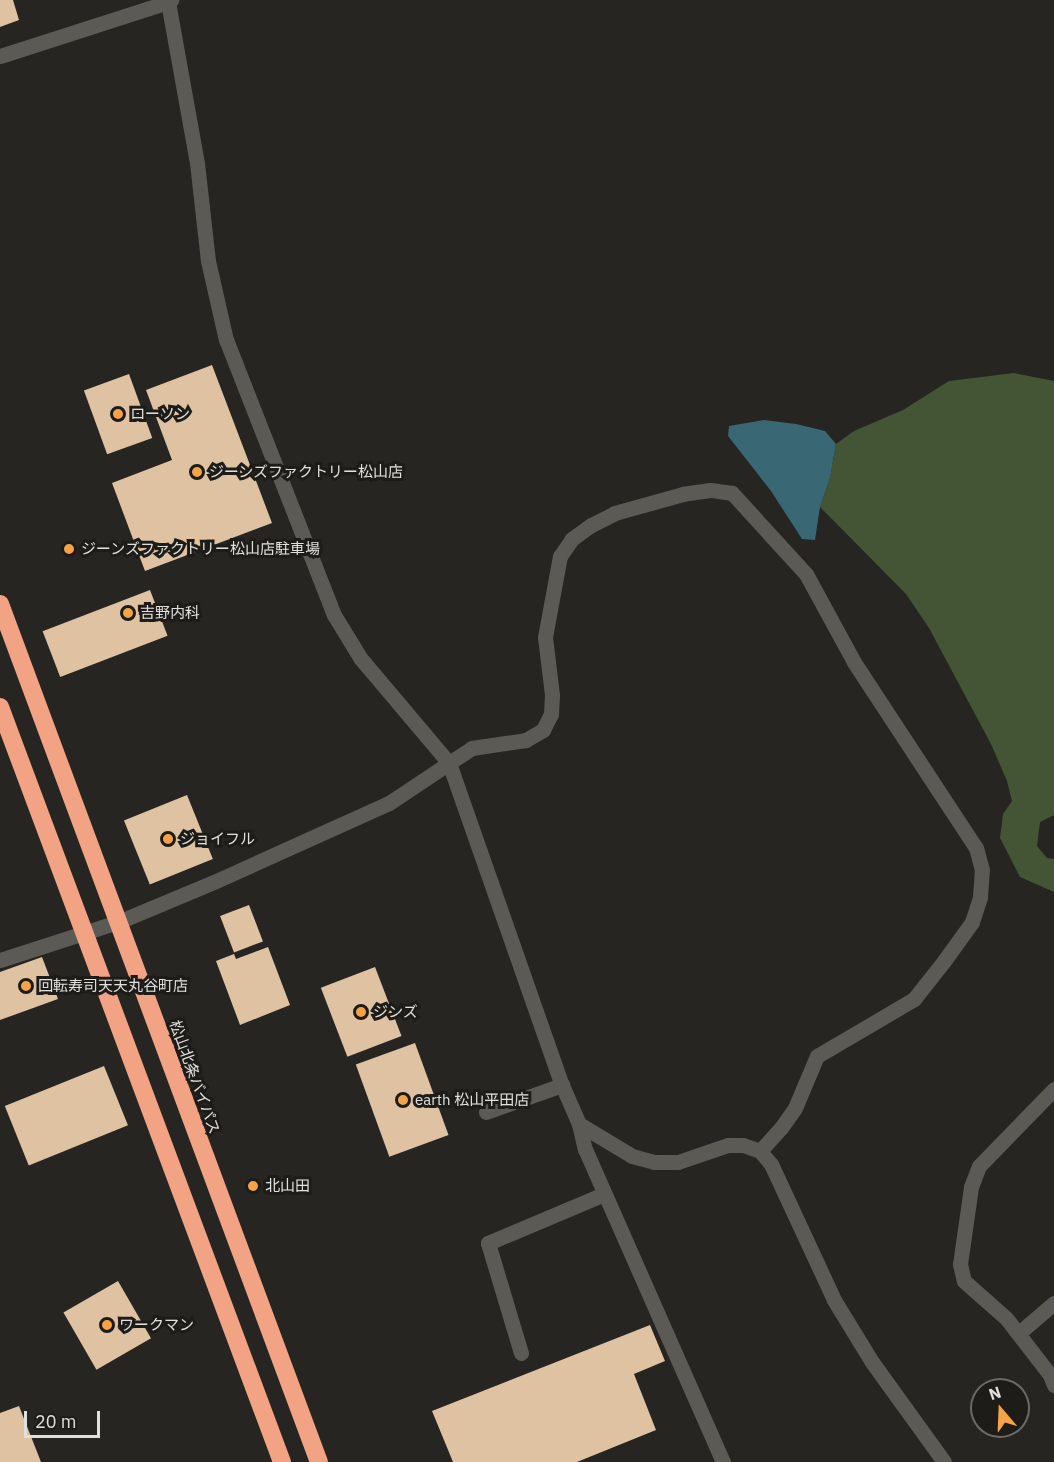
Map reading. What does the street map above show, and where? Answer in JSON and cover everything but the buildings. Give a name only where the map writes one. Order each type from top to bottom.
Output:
[{"type":"highway","name":"松山北条バイパス","points":[[0,604],[319,1462]]},
{"type":"highway","points":[[0,707],[86,931],[282,1462]]},
{"type":"street","points":[[0,56],[170,1],[197,163],[208,261],[226,340],[334,615],[361,658],[449,763],[562,1085],[579,1124],[585,1149],[723,1462]]},
{"type":"street","points":[[0,960],[118,922],[389,803],[472,748],[526,740],[543,730],[551,714],[552,695],[545,637],[560,555],[572,539],[591,525],[615,513],[683,494],[710,490],[732,493],[806,574],[854,662],[976,848],[982,870],[981,888],[972,922],[914,999],[894,1013],[817,1056],[795,1108],[760,1151]]},
{"type":"street","points":[[486,1112],[562,1085]]},
{"type":"street","points":[[1054,1089],[979,1166],[971,1187],[960,1264],[964,1281],[1006,1318],[1019,1333],[1050,1374],[1054,1385]]},
{"type":"street","points":[[579,1124],[632,1156],[654,1162],[678,1162],[728,1145],[743,1145],[760,1151],[771,1164],[834,1300],[872,1362],[944,1462]]},
{"type":"street","points":[[521,1353],[488,1243],[604,1194]]},
{"type":"street","points":[[1019,1333],[1054,1303]]},
{"type":"green space","points":[[1014,373],[1054,381],[1054,815],[1040,822],[1037,846],[1047,858],[1054,859],[1054,892],[1020,877],[1000,838],[1003,814],[1012,801],[1007,781],[991,744],[929,628],[906,594],[820,507],[830,478],[836,444],[854,431],[903,410],[949,381]]},
{"type":"water","points":[[764,420],[825,431],[836,444],[830,478],[820,507],[815,540],[802,539],[771,491],[728,436],[729,426]]},
{"type":"place","name":"ローソン","points":[[118,414]]},
{"type":"place","name":"ジーンズファクトリー松山店","points":[[197,472]]},
{"type":"place","name":"ジーンズファクトリー松山店駐車場","points":[[69,549]]},
{"type":"place","name":"吉野内科","points":[[128,613]]},
{"type":"place","name":"ジョイフル","points":[[168,839]]},
{"type":"place","name":"回転寿司天天丸谷町店","points":[[26,986]]},
{"type":"place","name":"ジンズ","points":[[361,1012]]},
{"type":"place","name":"earth 松山平田店","points":[[403,1100]]},
{"type":"place","name":"北山田","points":[[253,1186]]},
{"type":"place","name":"ワークマン","points":[[107,1325]]}]
